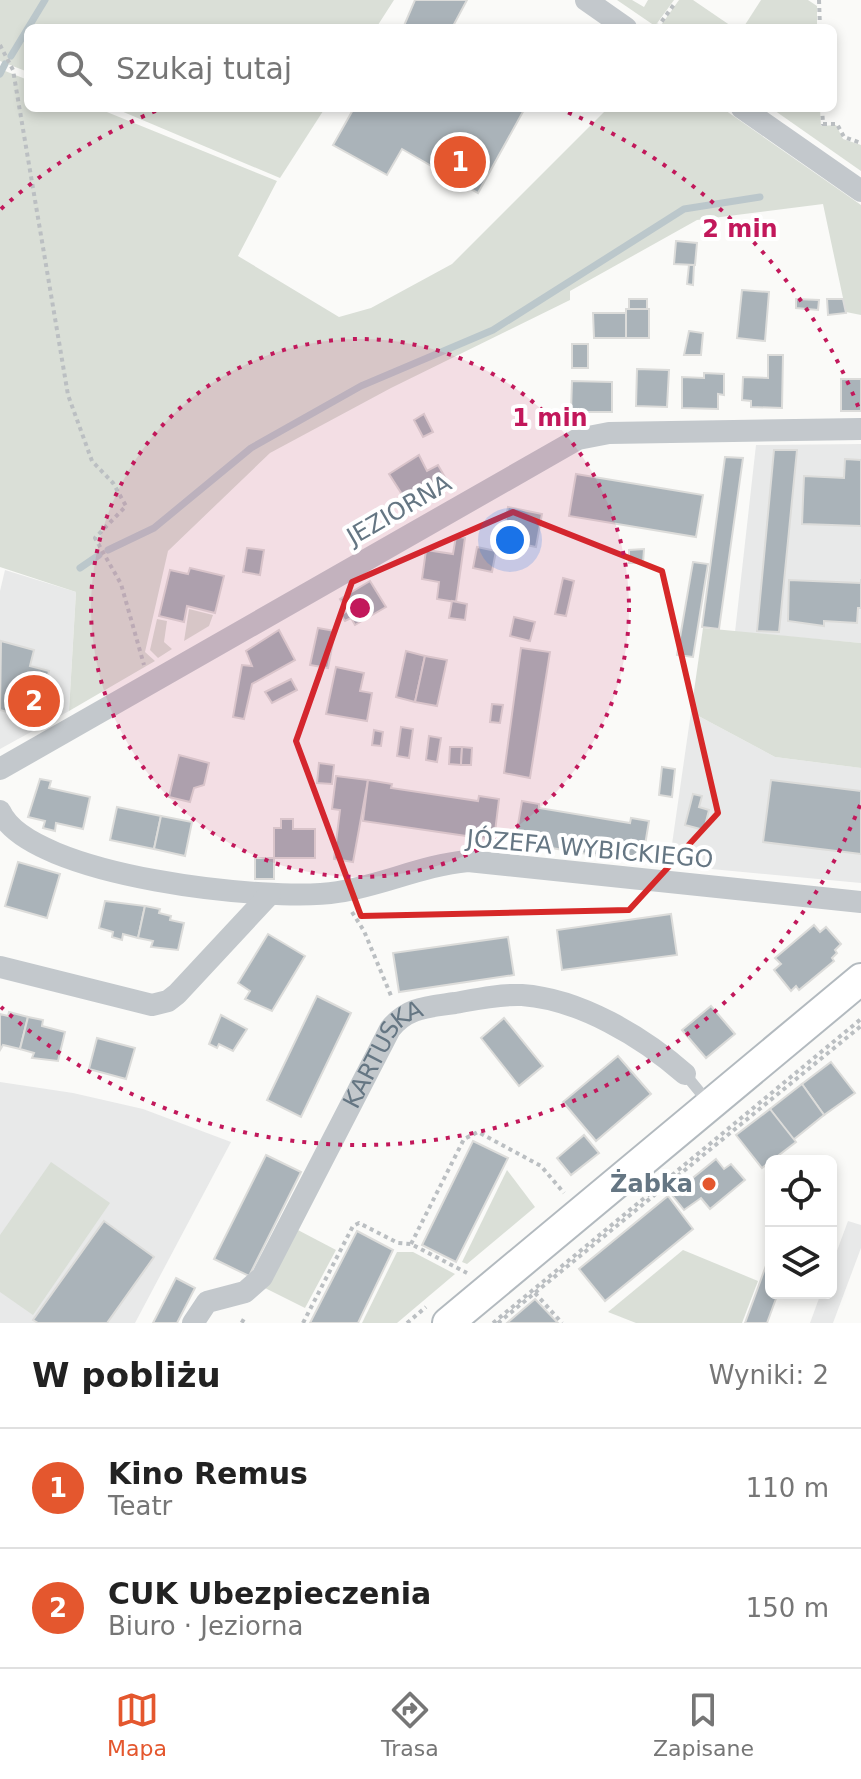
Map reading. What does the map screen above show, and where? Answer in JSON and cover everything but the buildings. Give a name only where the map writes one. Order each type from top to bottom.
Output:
[{"type":"main road","points":[[448,1323],[861,979]]},
{"type":"street","points":[[586,0],[620,24]]},
{"type":"street","points":[[748,112],[861,191]]},
{"type":"street","name":"JEZIORNA","points":[[0,769],[578,439],[609,433],[861,429]]},
{"type":"street","name":"JÓZEFA WYBICKIEGO","points":[[0,811],[12,828],[58,853],[186,887],[270,894],[338,892],[427,867],[468,861],[861,902]]},
{"type":"street","points":[[0,967],[131,1001],[161,1003],[177,994],[270,894]]},
{"type":"street","name":"KARTUSKA","points":[[245,1292],[262,1277],[384,1040],[406,1012],[505,995],[545,999],[576,1008],[623,1031],[685,1074]]},
{"type":"street","points":[[193,1323],[207,1302],[245,1292]]},
{"type":"lane","name":"KARTUSKA","points":[[685,1074],[711,1106]]},
{"type":"path","points":[[819,0],[820,24]]},
{"type":"path","points":[[660,24],[675,3]]},
{"type":"path","points":[[0,45],[13,70],[68,395],[92,461],[113,483],[126,506],[95,538],[121,584],[149,685]]},
{"type":"path","points":[[822,112],[823,124],[837,124],[844,137],[861,143]]},
{"type":"path","points":[[338,892],[364,931],[393,1001],[401,999]]},
{"type":"path","points":[[496,1323],[861,1019]]},
{"type":"path","points":[[496,1323],[861,1026]]},
{"type":"path","points":[[411,1244],[464,1139],[478,1132],[541,1166],[564,1193]]},
{"type":"path","points":[[303,1323],[353,1226],[359,1223],[398,1243],[411,1244],[467,1273]]},
{"type":"path","points":[[242,1322],[245,1292]]},
{"type":"path","points":[[535,1293],[562,1323]]},
{"type":"highlighted area","points":[[513,512],[662,571],[718,813],[629,910],[361,916],[296,741],[352,582]]},
{"type":"shaded area","points":[[0,0],[394,0],[379,24],[24,24],[24,70],[0,61]]},
{"type":"shaded area","points":[[617,0],[632,0],[644,7],[648,0],[674,0],[656,24]]},
{"type":"shaded area","points":[[679,0],[693,0],[728,24],[662,24]]},
{"type":"shaded area","points":[[761,0],[808,0],[817,6],[817,24],[746,24]]},
{"type":"shaded area","points":[[0,69],[24,78],[24,112],[107,112],[277,181],[238,256],[339,317],[371,308],[452,264],[604,112],[728,112],[861,205],[861,315],[846,312],[823,204],[697,220],[570,291],[570,300],[391,388],[270,453],[168,551],[145,652],[155,661],[69,711],[76,592],[0,567]]},
{"type":"shaded area","points":[[123,112],[322,112],[280,178]]},
{"type":"shaded area","points":[[777,112],[820,112],[821,126],[836,125],[843,139],[861,145],[861,171]]},
{"type":"shaded area","points":[[861,444],[861,643],[735,632],[756,445]]},
{"type":"shaded area","points":[[5,570],[76,592],[69,711],[0,749],[0,591]]},
{"type":"shaded area","points":[[189,609],[213,615],[209,626],[184,641]]},
{"type":"shaded area","points":[[157,619],[167,621],[164,642],[172,649],[158,658],[150,650]]},
{"type":"shaded area","points":[[703,628],[861,643],[861,768],[775,757],[691,712]]},
{"type":"shaded area","points":[[691,712],[775,757],[861,768],[861,883],[669,865]]},
{"type":"shaded area","points":[[0,1082],[73,1093],[143,1109],[231,1142],[135,1323],[0,1323]]},
{"type":"shaded area","points":[[51,1162],[110,1203],[33,1315],[0,1292],[0,1235]]},
{"type":"shaded area","points":[[507,1170],[535,1207],[467,1264],[462,1262]]},
{"type":"shaded area","points":[[848,1221],[861,1225],[861,1248],[833,1323],[810,1323],[819,1299],[837,1299],[837,1251]]},
{"type":"shaded area","points":[[296,1229],[336,1250],[305,1308],[265,1288]]},
{"type":"shaded area","points":[[683,1250],[758,1281],[742,1323],[636,1323],[608,1312]]},
{"type":"shaded area","points":[[397,1252],[413,1252],[455,1274],[397,1323],[362,1323]]},
{"type":"waterway","points":[[30,24],[45,0]]},
{"type":"waterway","points":[[11,56],[24,35]]},
{"type":"waterway","points":[[0,74],[5,64]]},
{"type":"waterway","points":[[108,550],[154,528],[251,448],[361,386],[493,330],[684,209],[760,197]]},
{"type":"waterway","points":[[80,568],[99,555]]},
{"type":"place","name":"Kino Remus","points":[[460,162]]},
{"type":"place","name":"CUK Ubezpieczenia","points":[[34,701]]},
{"type":"place","name":"Żabka","points":[[709,1184]]}]
